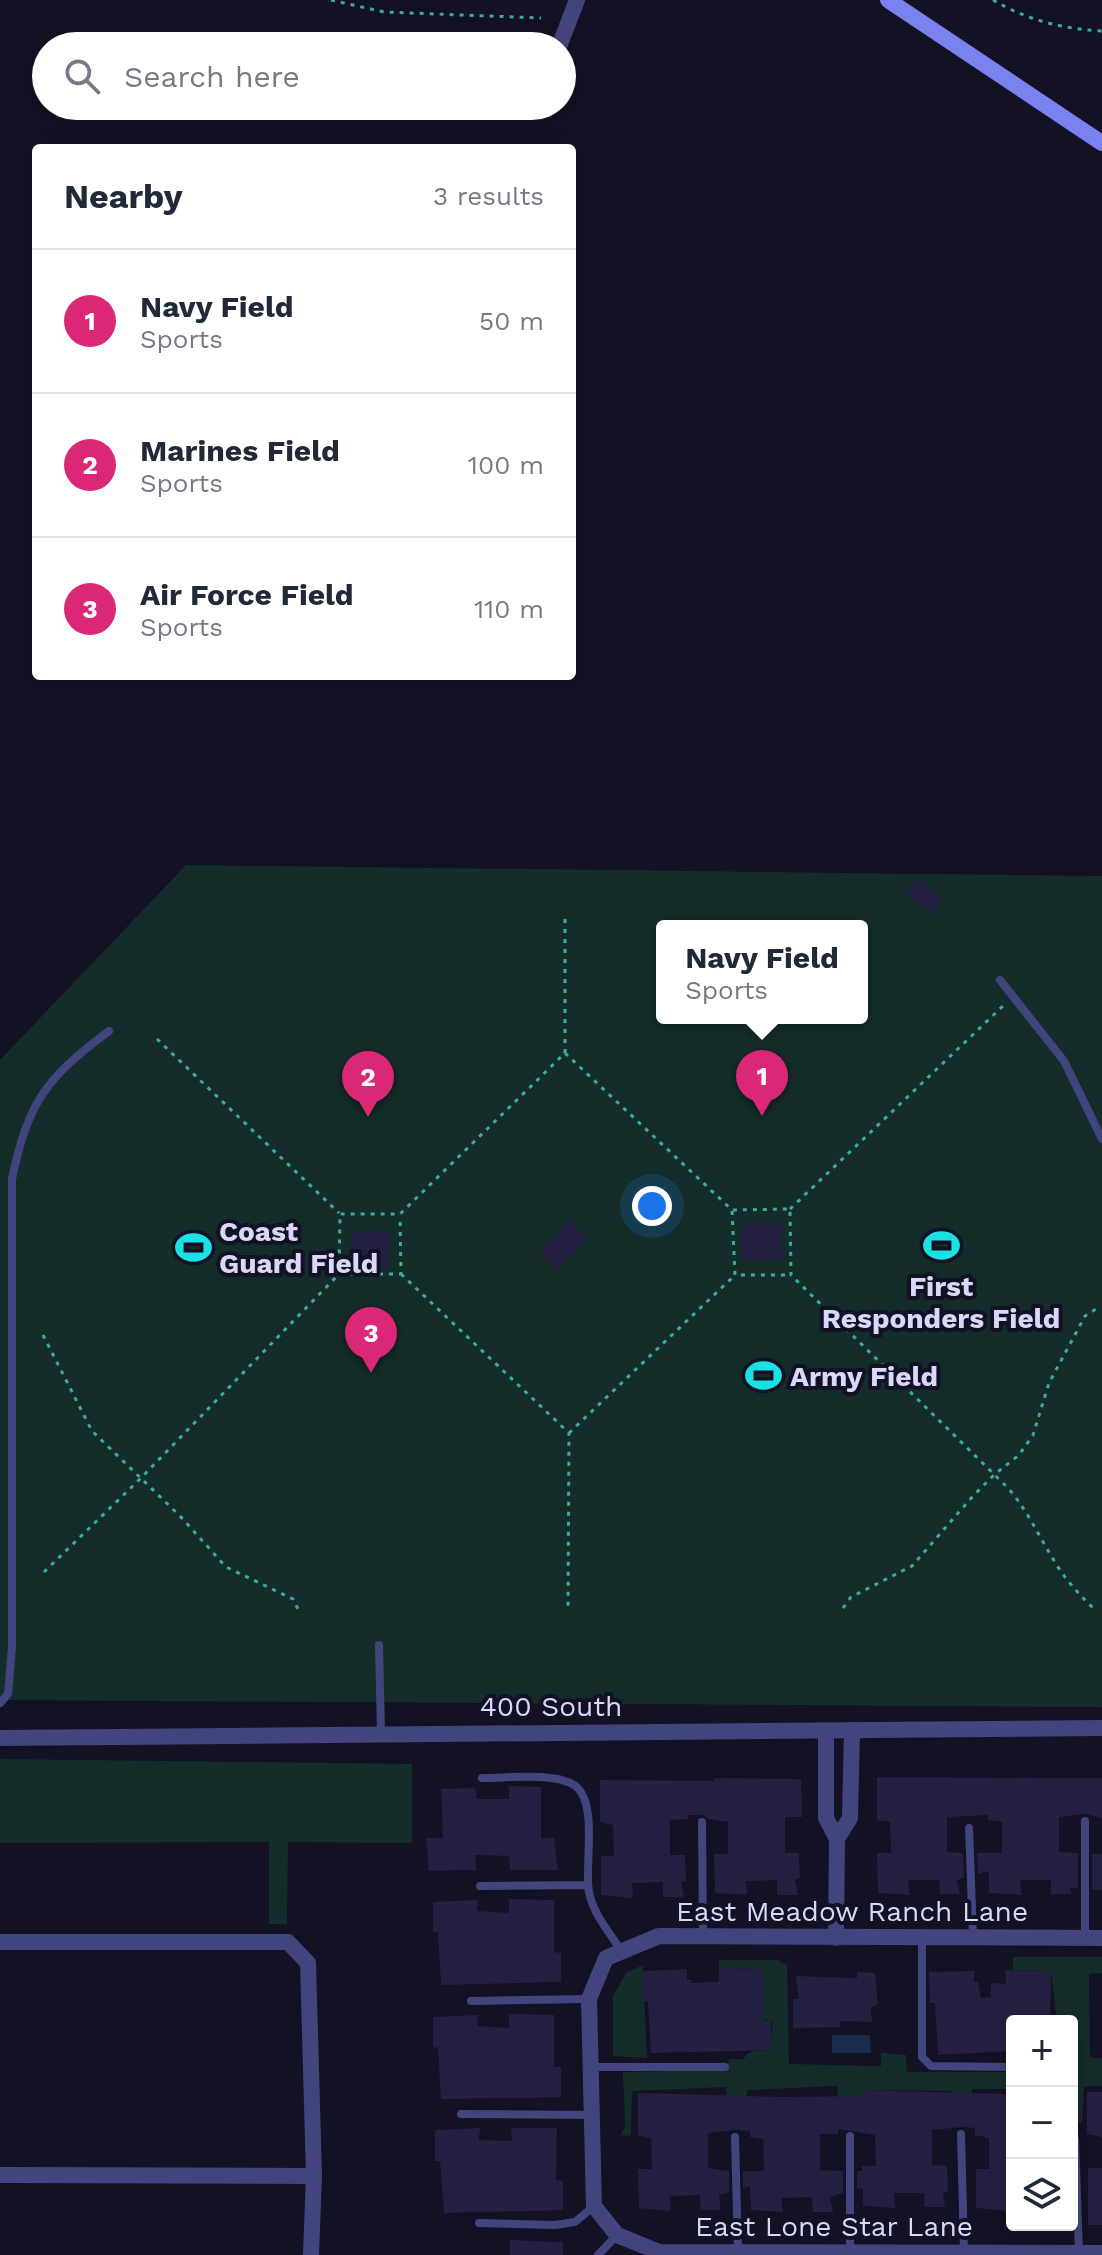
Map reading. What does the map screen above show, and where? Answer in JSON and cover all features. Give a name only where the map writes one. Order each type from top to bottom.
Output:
[{"type":"main road","points":[[888,0],[1102,143]]},
{"type":"street","points":[[563,32],[572,2]]},
{"type":"street","name":"400 South","points":[[0,1738],[1102,1728]]},
{"type":"street","points":[[837,1839],[850,1818],[852,1730]]},
{"type":"street","points":[[826,1731],[826,1818],[837,1839],[836,1938]]},
{"type":"street","name":"East Meadow Ranch Lane","points":[[614,1955],[659,1936],[1093,1938]]},
{"type":"street","points":[[0,1942],[288,1942],[308,1963],[314,2176],[311,2255]]},
{"type":"street","points":[[614,1955],[589,1999],[594,2206],[617,2235]]},
{"type":"street","points":[[0,2175],[314,2176]]},
{"type":"street","name":"East Lone Star Lane","points":[[617,2235],[659,2252],[699,2254],[1102,2253]]},
{"type":"lane","points":[[1000,980],[1064,1061],[1102,1139]]},
{"type":"lane","points":[[0,1703],[8,1694],[12,1647],[12,1179],[30,1113],[47,1086],[78,1054],[109,1031]]},
{"type":"lane","points":[[379,1645],[381,1733]]},
{"type":"lane","points":[[482,1778],[559,1779],[576,1786],[587,1801],[588,1885],[594,1910],[614,1955]]},
{"type":"lane","points":[[1085,1821],[1093,1938]]},
{"type":"lane","points":[[702,1822],[703,1936]]},
{"type":"lane","points":[[969,1828],[973,1938]]},
{"type":"lane","points":[[480,1886],[588,1885]]},
{"type":"lane","points":[[922,1938],[922,2057],[931,2066],[1006,2067]]},
{"type":"lane","points":[[471,2001],[589,1999]]},
{"type":"lane","points":[[591,2067],[725,2067]]},
{"type":"lane","points":[[461,2114],[592,2115]]},
{"type":"lane","points":[[961,2134],[964,2251]]},
{"type":"lane","points":[[850,2136],[850,2253]]},
{"type":"lane","points":[[735,2137],[738,2253]]},
{"type":"lane","points":[[1076,2159],[1079,2253]]},
{"type":"lane","points":[[479,2223],[555,2225],[575,2222],[594,2206]]},
{"type":"lane","points":[[598,2255],[617,2235]]},
{"type":"path","points":[[331,0],[384,12],[541,18]]},
{"type":"path","points":[[993,0],[1040,21],[1102,31]]},
{"type":"path","points":[[157,1039],[340,1214],[400,1214],[565,1053],[565,919]]},
{"type":"path","points":[[732,1210],[790,1209],[999,1010]]},
{"type":"path","points":[[565,1053],[732,1210],[735,1275]]},
{"type":"path","points":[[790,1209],[791,1275]]},
{"type":"path","points":[[44,1572],[140,1479],[339,1274],[340,1214]]},
{"type":"path","points":[[400,1214],[401,1274]]},
{"type":"path","points":[[339,1274],[401,1274],[569,1433]]},
{"type":"path","points":[[568,1610],[569,1433],[735,1275],[791,1275],[995,1474],[1024,1506],[1073,1589],[1095,1610]]},
{"type":"path","points":[[843,1608],[851,1597],[912,1566],[995,1474],[1019,1455],[1033,1435],[1049,1383],[1085,1316],[1096,1309]]},
{"type":"path","points":[[43,1335],[92,1431],[226,1567],[293,1599],[298,1609]]},
{"type":"green space","points":[[186,865],[1102,876],[1102,1707],[0,1700],[0,1060]]},
{"type":"green space","points":[[0,1759],[412,1764],[412,1843],[288,1842],[287,1924],[269,1924],[269,1842],[0,1843]]},
{"type":"green space","points":[[1013,1957],[1102,1957],[1102,1973],[1089,1974],[1090,2057],[1102,2058],[1102,2086],[1084,2087],[1082,2122],[1078,2122],[1078,2015],[1056,2015],[1051,1971],[1013,1970]]},
{"type":"green space","points":[[719,1960],[777,1960],[787,1965],[789,2064],[881,2066],[881,2053],[906,2055],[907,2072],[1006,2072],[1006,2089],[972,2089],[971,2123],[953,2122],[951,2091],[862,2090],[858,2124],[841,2122],[837,2086],[747,2090],[745,2124],[728,2124],[726,2087],[632,2091],[631,2136],[621,2135],[625,2127],[623,2072],[727,2070],[729,2059],[744,2059],[746,2054],[753,2051],[771,2050],[772,2021],[764,2020],[764,1969],[719,1968]]},
{"type":"green space","points":[[643,1965],[647,2058],[613,2056],[613,1996],[626,1973]]},
{"type":"water","points":[[832,2035],[870,2035],[871,2053],[832,2053]]},
{"type":"building","points":[[918,879],[942,901],[930,914],[906,893]]},
{"type":"building","points":[[569,1221],[587,1238],[556,1269],[539,1252]]},
{"type":"building","points":[[741,1223],[782,1223],[782,1260],[741,1260]]},
{"type":"building","points":[[353,1231],[390,1232],[389,1267],[352,1267]]},
{"type":"building","points":[[877,1777],[1102,1778],[1102,1818],[1086,1814],[1059,1817],[1059,1852],[1078,1853],[1078,1888],[1070,1888],[1072,1894],[1051,1894],[1051,1880],[1020,1880],[1022,1895],[989,1893],[989,1871],[978,1874],[977,1853],[1002,1853],[1002,1822],[988,1820],[988,1815],[947,1817],[947,1852],[963,1853],[964,1878],[957,1880],[960,1894],[940,1894],[939,1880],[908,1880],[910,1895],[878,1893],[877,1853],[891,1853],[890,1822],[877,1820]]},
{"type":"building","points":[[714,1778],[801,1779],[802,1817],[785,1817],[785,1853],[799,1853],[800,1878],[795,1880],[798,1895],[777,1895],[777,1880],[746,1881],[747,1895],[715,1893],[714,1854],[728,1854],[728,1822],[708,1819],[703,1815],[688,1815],[688,1819],[670,1820],[670,1855],[685,1855],[686,1881],[681,1882],[684,1897],[663,1897],[663,1882],[632,1883],[633,1898],[601,1895],[601,1856],[614,1856],[613,1825],[600,1822],[600,1780],[714,1781]]},
{"type":"building","points":[[509,1786],[541,1787],[541,1839],[554,1838],[558,1870],[510,1870],[509,1856],[475,1855],[476,1870],[429,1871],[426,1838],[443,1838],[441,1789],[475,1788],[477,1799],[509,1799]]},
{"type":"building","points":[[1092,1854],[1102,1854],[1102,1890],[1092,1889]]},
{"type":"building","points":[[509,1899],[554,1900],[554,1952],[561,1953],[561,1982],[441,1985],[438,1932],[433,1933],[433,1902],[478,1900],[477,1911],[509,1913]]},
{"type":"building","points":[[719,1968],[764,1969],[764,2021],[771,2021],[771,2050],[651,2053],[648,2001],[643,2002],[642,1971],[687,1969],[687,1980],[691,1983],[719,1982]]},
{"type":"building","points":[[1005,1970],[1051,1971],[1050,2015],[1006,2015],[1006,2051],[938,2055],[935,2003],[930,2003],[929,1972],[974,1971],[974,1982],[978,1982],[981,1998],[991,1997],[991,1983],[1006,1984]]},
{"type":"building","points":[[857,1972],[875,1973],[878,2004],[871,2008],[872,2022],[840,2021],[840,2027],[793,2028],[793,1999],[799,1999],[796,1976],[857,1978]]},
{"type":"building","points":[[509,2014],[554,2015],[554,2067],[561,2067],[561,2097],[441,2099],[438,2047],[433,2048],[433,2017],[478,2015],[477,2026],[509,2028]]},
{"type":"building","points":[[862,2090],[1006,2094],[1006,2211],[976,2208],[976,2169],[989,2169],[989,2138],[975,2135],[975,2128],[962,2127],[932,2130],[932,2165],[947,2166],[948,2191],[943,2193],[945,2207],[925,2207],[924,2193],[894,2193],[895,2208],[863,2206],[863,2188],[857,2189],[857,2171],[862,2171],[862,2166],[876,2166],[875,2135],[838,2129],[838,2134],[820,2134],[820,2170],[843,2171],[843,2193],[830,2197],[833,2212],[813,2212],[812,2197],[781,2198],[783,2212],[751,2210],[750,2186],[743,2188],[743,2171],[764,2171],[763,2139],[750,2137],[750,2131],[736,2130],[708,2133],[708,2168],[729,2171],[729,2192],[719,2195],[721,2210],[701,2210],[700,2195],[670,2196],[671,2211],[639,2208],[638,2169],[652,2169],[651,2138],[638,2135],[638,2093],[862,2096]]},
{"type":"building","points":[[1087,2092],[1102,2092],[1102,2137],[1087,2134]]},
{"type":"building","points":[[480,2128],[479,2140],[512,2141],[511,2128],[557,2128],[556,2180],[563,2181],[563,2210],[444,2213],[440,2161],[435,2161],[435,2130]]},
{"type":"building","points":[[1088,2168],[1102,2168],[1102,2225],[1088,2225]]},
{"type":"building","points":[[510,2240],[563,2242],[563,2255],[510,2255]]},
{"type":"place","name":"Navy Field","points":[[762,1116]]},
{"type":"place","name":"Marines Field","points":[[368,1117]]},
{"type":"place","name":"First Responders Field","points":[[941,1246]]},
{"type":"place","name":"Coast Guard Field","points":[[193,1247]]},
{"type":"place","name":"Air Force Field","points":[[371,1373]]},
{"type":"place","name":"Army Field","points":[[764,1376]]}]
